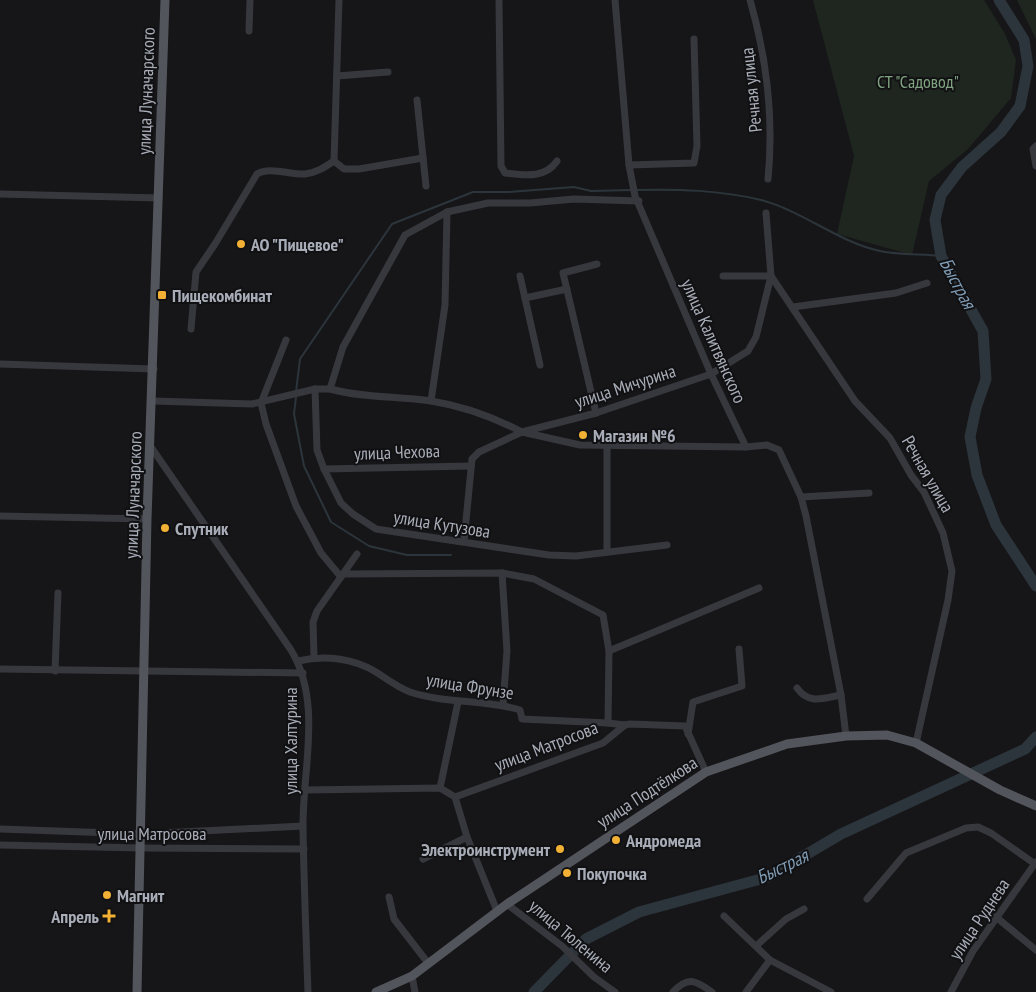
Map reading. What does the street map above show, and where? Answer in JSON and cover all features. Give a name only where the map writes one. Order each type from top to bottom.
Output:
[{"type":"main road","name":"улица Луначарского","points":[[137,992],[147,519],[153,401],[165,0]]},
{"type":"main road","name":"улица Подтёлкова","points":[[376,992],[412,976],[507,904],[706,772],[787,744],[846,736],[887,735],[916,743],[1000,790],[1036,806]]},
{"type":"street","points":[[249,31],[250,0]]},
{"type":"street","points":[[334,161],[339,0]]},
{"type":"street","points":[[499,0],[501,166],[505,173],[541,174],[552,169],[557,161]]},
{"type":"street","name":"улица Калитвянского","points":[[615,0],[629,167],[637,199],[710,374],[746,447]]},
{"type":"street","name":"Речная улица","points":[[750,0],[760,35],[768,80],[771,148],[768,179]]},
{"type":"street","points":[[629,167],[694,163],[698,146],[694,39]]},
{"type":"street","points":[[337,76],[388,72]]},
{"type":"street","points":[[417,100],[426,186]]},
{"type":"street","points":[[1034,147],[1036,166]]},
{"type":"street","points":[[334,161],[344,169],[359,169],[423,158]]},
{"type":"street","points":[[191,329],[196,272],[257,174],[269,171],[307,174],[321,170],[334,161]]},
{"type":"street","points":[[0,194],[159,198]]},
{"type":"street","points":[[330,389],[343,347],[404,235],[447,212],[488,203],[530,203],[574,199],[637,199]]},
{"type":"street","points":[[431,401],[445,305],[447,212]]},
{"type":"street","points":[[723,276],[771,276],[766,213]]},
{"type":"street","points":[[596,413],[563,273],[597,264]]},
{"type":"street","points":[[520,276],[540,365]]},
{"type":"street","name":"Речная улица","points":[[771,276],[855,400],[890,438],[924,492],[943,533],[952,571],[948,600],[916,743]]},
{"type":"street","name":"улица Мичурина","points":[[522,432],[596,413],[710,374],[748,351],[763,315],[771,276]]},
{"type":"street","points":[[793,307],[896,293],[927,283]]},
{"type":"street","points":[[525,298],[567,289]]},
{"type":"street","points":[[286,340],[261,403],[266,424],[296,506],[321,553],[342,576],[502,573],[534,579],[603,615],[609,651],[608,723],[685,726],[706,772]]},
{"type":"street","points":[[0,364],[154,369]]},
{"type":"street","points":[[153,401],[261,403],[315,389],[330,389],[343,393],[431,401],[493,416],[522,432],[580,445],[608,447],[746,447],[767,445],[779,450],[801,497],[841,694],[846,736]]},
{"type":"street","name":"улица Кутузова","points":[[315,389],[317,450],[324,470],[341,503],[376,530],[464,541],[549,555],[576,556],[667,545]]},
{"type":"street","points":[[464,541],[472,459],[479,452],[522,432]]},
{"type":"street","name":"улица Халтурина","points":[[151,447],[298,661],[303,673],[308,694],[306,790],[303,826],[308,992]]},
{"type":"street","points":[[607,552],[608,447]]},
{"type":"street","name":"улица Чехова","points":[[324,470],[471,466]]},
{"type":"street","points":[[801,497],[869,493]]},
{"type":"street","points":[[0,516],[147,519]]},
{"type":"street","points":[[314,657],[313,622],[317,611],[356,554]]},
{"type":"street","points":[[502,573],[507,651],[503,704]]},
{"type":"street","points":[[609,651],[675,621],[759,588]]},
{"type":"street","points":[[55,671],[58,593]]},
{"type":"street","points":[[688,735],[693,702],[742,686],[739,649]]},
{"type":"street","name":"улица Фрунзе","points":[[298,661],[314,657],[358,663],[410,692],[458,702],[503,704],[520,710],[522,719],[608,723]]},
{"type":"street","points":[[0,670],[303,673]]},
{"type":"street","points":[[797,688],[803,696],[814,700],[841,694]]},
{"type":"street","points":[[440,788],[458,702]]},
{"type":"street","name":"улица Матросова","points":[[455,797],[603,743],[625,725]]},
{"type":"street","points":[[306,790],[440,788],[455,797],[467,837],[497,911]]},
{"type":"street","name":"улица Матросова","points":[[0,829],[141,834],[303,826]]},
{"type":"street","name":"улица Руднева","points":[[867,899],[906,853],[966,828],[978,827],[1035,863],[973,951],[951,992]]},
{"type":"street","points":[[423,860],[467,837]]},
{"type":"street","name":"улица Матросова","points":[[0,845],[304,849]]},
{"type":"street","points":[[389,897],[394,919],[428,963]]},
{"type":"street","name":"улица Тюленина","points":[[507,904],[562,946],[582,966],[615,992]]},
{"type":"street","points":[[756,946],[786,919],[804,909]]},
{"type":"street","points":[[724,916],[770,960],[831,992]]},
{"type":"street","points":[[996,917],[1036,950]]},
{"type":"street","points":[[746,992],[770,960]]},
{"type":"street","points":[[412,976],[415,992]]},
{"type":"street","points":[[673,992],[682,983],[693,981],[712,992]]},
{"type":"green space","name":"СТ \"Садовод\"","points":[[813,0],[984,0],[1005,34],[1016,60],[1011,98],[968,149],[929,181],[912,255],[837,234],[854,156]]},
{"type":"green space","points":[[1017,0],[1036,0],[1036,39]]},
{"type":"waterway","name":"Быстрая","points":[[999,0],[1024,40],[1028,66],[1020,106],[1001,132],[962,167],[941,195],[935,220],[941,256],[983,331],[986,379],[976,408],[970,437],[977,475],[996,525],[1036,586]]},
{"type":"waterway","points":[[296,392],[300,359],[392,224],[473,192],[509,192],[574,187],[591,191],[631,190]]},
{"type":"waterway","points":[[636,190],[699,191],[761,200],[791,211],[865,247],[903,254],[941,256]]},
{"type":"waterway","points":[[296,397],[294,414],[304,466],[331,522],[369,546],[407,555],[451,555]]},
{"type":"waterway","name":"Быстрая","points":[[534,992],[586,939],[639,912],[768,877],[841,834],[1025,749],[1036,737]]},
{"type":"place","name":"АО \"Пищевое\"","points":[[241,244]]},
{"type":"place","name":"Пищекомбинат","points":[[162,295]]},
{"type":"place","name":"Магазин №6","points":[[583,435]]},
{"type":"place","name":"Спутник","points":[[165,528]]},
{"type":"place","name":"Андромеда","points":[[616,840]]},
{"type":"place","name":"Электроинструмент","points":[[560,849]]},
{"type":"place","name":"Покупочка","points":[[567,873]]},
{"type":"place","name":"Магнит","points":[[107,895]]},
{"type":"place","name":"Апрель","points":[[109,916]]}]
